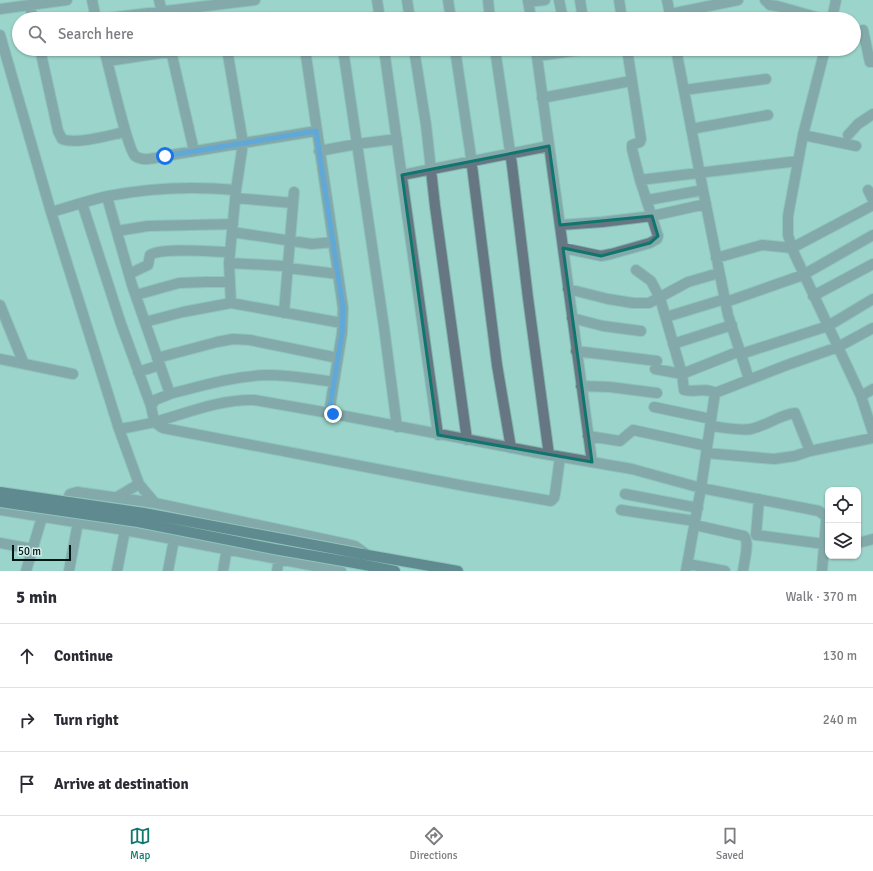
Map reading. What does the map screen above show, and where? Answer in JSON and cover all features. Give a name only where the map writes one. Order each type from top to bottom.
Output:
[{"type":"main road","points":[[0,492],[144,513],[363,557],[458,571]]},
{"type":"main road","points":[[0,502],[138,522],[274,549],[363,557],[389,571]]},
{"type":"street","points":[[0,10],[16,4],[30,6],[67,0]]},
{"type":"street","points":[[92,0],[95,12]]},
{"type":"street","points":[[159,0],[162,12],[186,4],[251,0]]},
{"type":"street","points":[[377,0],[379,12]]},
{"type":"street","points":[[407,0],[409,12]]},
{"type":"street","points":[[448,0],[450,12]]},
{"type":"street","points":[[488,0],[489,12]]},
{"type":"street","points":[[530,12],[528,1],[545,0]]},
{"type":"street","points":[[559,0],[562,12]]},
{"type":"street","points":[[580,0],[582,12]]},
{"type":"street","points":[[619,0],[621,12]]},
{"type":"street","points":[[667,0],[669,12]]},
{"type":"street","points":[[687,12],[738,0]]},
{"type":"street","points":[[765,0],[770,6],[777,6],[798,12]]},
{"type":"street","points":[[833,12],[836,0]]},
{"type":"street","points":[[30,6],[31,12]]},
{"type":"street","points":[[863,30],[868,58],[870,62],[873,62]]},
{"type":"street","points":[[0,35],[51,212],[118,429],[139,484],[155,503]]},
{"type":"street","points":[[42,56],[58,131],[62,139],[71,141],[85,140],[125,132]]},
{"type":"street","points":[[106,56],[125,132],[132,152],[140,159],[194,152],[316,131]]},
{"type":"street","points":[[108,61],[143,56]]},
{"type":"street","points":[[172,56],[194,152]]},
{"type":"street","points":[[228,56],[243,143],[229,264],[231,303]]},
{"type":"street","points":[[306,56],[343,308],[338,358],[329,413]]},
{"type":"street","points":[[344,56],[384,327],[397,427]]},
{"type":"street","points":[[385,56],[438,435]]},
{"type":"street","points":[[415,56],[426,125],[468,440]]},
{"type":"street","points":[[456,56],[497,365],[511,448]]},
{"type":"street","points":[[496,56],[549,455]]},
{"type":"street","points":[[536,56],[592,462]]},
{"type":"street","points":[[563,248],[600,256],[650,243],[657,239],[658,236],[648,200],[640,180],[632,148],[632,146],[640,142],[641,138],[627,56]]},
{"type":"street","points":[[677,56],[725,300],[749,379]]},
{"type":"street","points":[[823,56],[803,135],[788,216],[788,235],[803,275],[861,396],[873,434]]},
{"type":"street","points":[[684,90],[766,79]]},
{"type":"street","points":[[542,98],[631,81]]},
{"type":"street","points":[[848,135],[858,124],[873,114]]},
{"type":"street","points":[[691,129],[768,115]]},
{"type":"street","points":[[803,135],[856,146]]},
{"type":"street","points":[[319,151],[397,139]]},
{"type":"street","points":[[402,175],[549,146]]},
{"type":"street","points":[[640,180],[798,161]]},
{"type":"street","points":[[51,212],[107,197],[143,191],[198,187],[293,203]]},
{"type":"street","points":[[648,200],[703,190]]},
{"type":"street","points":[[868,190],[873,200]]},
{"type":"street","points":[[284,313],[294,192]]},
{"type":"street","points":[[107,197],[129,274],[170,394]]},
{"type":"street","points":[[82,204],[121,324],[151,406],[154,422],[163,428],[551,501],[555,494],[560,457]]},
{"type":"street","points":[[560,225],[652,216],[706,204]]},
{"type":"street","points":[[716,258],[762,245],[792,248],[873,204]]},
{"type":"street","points":[[117,231],[148,226],[233,228],[291,241],[312,244],[333,242]]},
{"type":"street","points":[[666,317],[803,275],[873,235]]},
{"type":"street","points":[[129,274],[146,267],[149,263],[150,255],[155,252],[230,252]]},
{"type":"street","points":[[229,264],[284,266],[288,268],[338,274]]},
{"type":"street","points":[[814,296],[873,264]]},
{"type":"street","points":[[636,270],[651,282],[660,298],[682,374],[683,388],[686,391],[707,389],[715,393],[749,379],[838,347],[873,328]]},
{"type":"street","points":[[568,289],[633,303],[649,303],[688,282],[719,273]]},
{"type":"street","points":[[136,295],[179,283],[230,282]]},
{"type":"street","points":[[576,351],[656,365],[682,374],[741,353],[828,326],[873,299]]},
{"type":"street","points":[[145,322],[183,312],[231,303],[342,323]]},
{"type":"street","points":[[0,305],[24,364]]},
{"type":"street","points":[[572,318],[603,326],[641,331]]},
{"type":"street","points":[[673,344],[732,325]]},
{"type":"street","points":[[138,372],[158,361],[217,342],[233,339],[250,340],[338,358]]},
{"type":"street","points":[[0,359],[73,374]]},
{"type":"street","points":[[151,406],[155,400],[170,394],[239,378],[266,375],[290,376],[334,382]]},
{"type":"street","points":[[581,386],[610,387],[657,392]]},
{"type":"street","points":[[861,396],[873,389]]},
{"type":"street","points":[[715,393],[698,508],[687,568],[725,571]]},
{"type":"street","points":[[118,429],[154,422],[180,413],[242,400],[265,401],[438,435],[632,469],[701,488],[823,513],[826,516],[826,522],[822,571]]},
{"type":"street","points":[[654,407],[710,423],[750,429],[777,419],[785,414],[794,413],[810,451]]},
{"type":"street","points":[[588,436],[620,441],[633,430],[707,450],[774,459],[795,456],[810,451],[873,438]]},
{"type":"street","points":[[117,497],[139,484]]},
{"type":"street","points":[[73,521],[63,517],[64,506],[70,494],[78,492],[155,503],[347,544],[355,546],[363,557]]},
{"type":"street","points":[[625,494],[698,508]]},
{"type":"street","points":[[759,499],[756,534],[824,544]]},
{"type":"street","points":[[0,510],[174,538],[341,571]]},
{"type":"street","points":[[621,510],[695,523],[744,536],[748,542],[743,571]]},
{"type":"street","points":[[26,571],[42,517]]},
{"type":"street","points":[[69,571],[73,521]]},
{"type":"street","points":[[117,571],[125,530]]},
{"type":"street","points":[[168,571],[174,538]]},
{"type":"street","points":[[861,542],[873,539]]},
{"type":"street","points":[[0,543],[32,549]]},
{"type":"street","points":[[223,571],[227,548]]},
{"type":"street","points":[[277,571],[279,558]]},
{"type":"highlighted area","points":[[549,146],[560,225],[652,216],[658,236],[650,243],[601,256],[563,248],[592,462],[438,435],[402,175]]},
{"type":"route","points":[[165,156],[316,131],[343,308],[342,333],[329,413],[333,414]]}]
